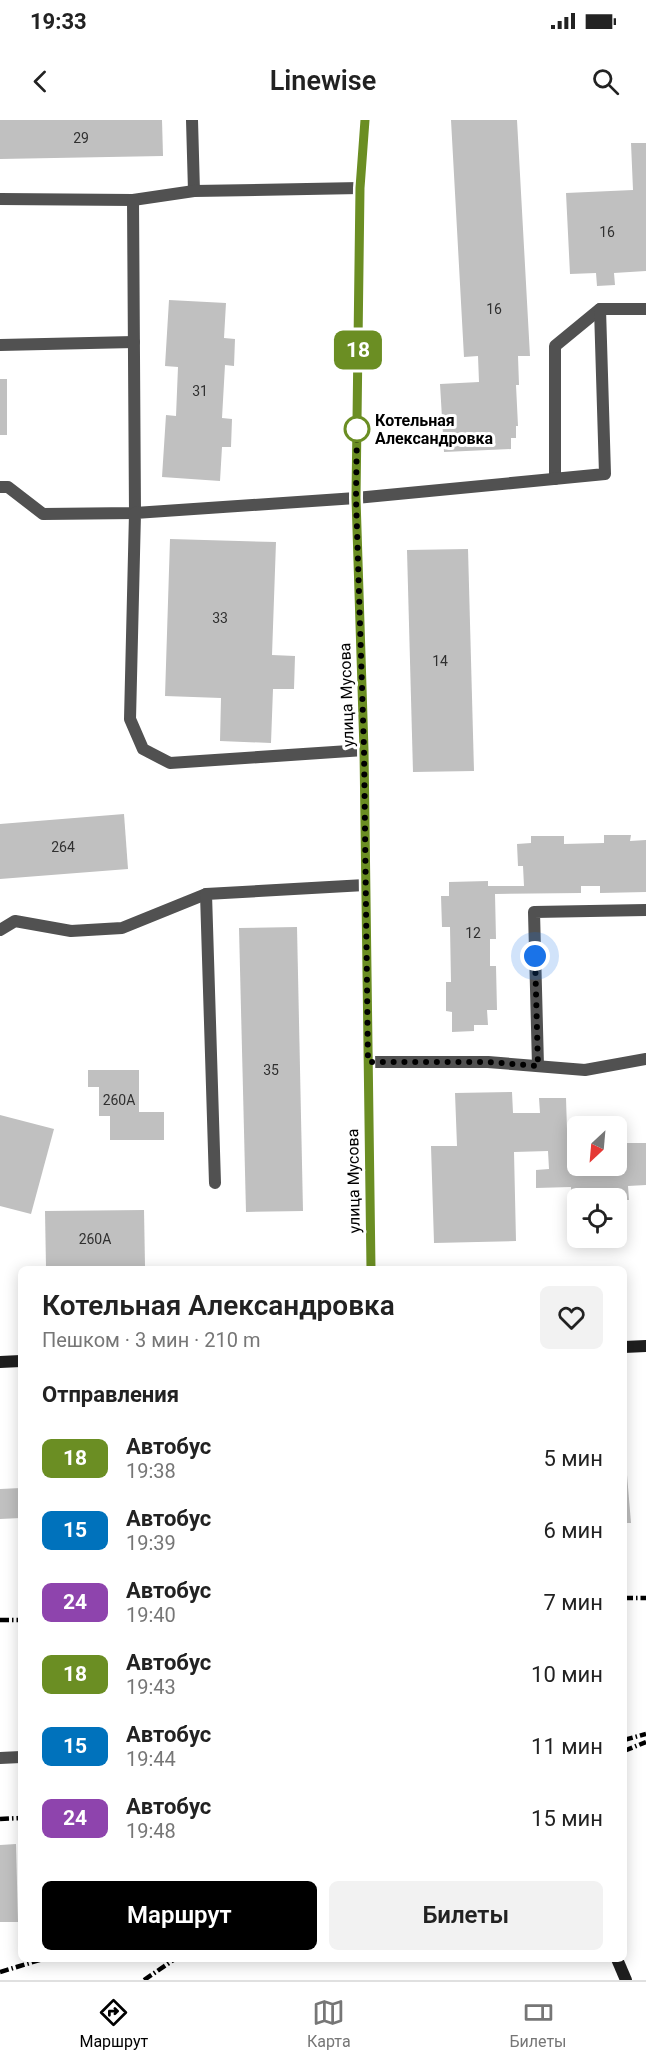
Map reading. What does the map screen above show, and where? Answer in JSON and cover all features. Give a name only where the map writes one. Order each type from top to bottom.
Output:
[{"type":"main road","points":[[627,1347],[646,1346]]},
{"type":"main road","points":[[0,1362],[18,1361]]},
{"type":"main road","points":[[618,1962],[626,1980]]},
{"type":"street","points":[[192,120],[194,190]]},
{"type":"street","name":"улица Мусова","points":[[365,120],[360,188],[356,498],[364,750],[371,1266]]},
{"type":"street","points":[[0,199],[133,200],[194,190],[360,188]]},
{"type":"street","points":[[133,200],[135,513],[130,718],[143,749],[170,763],[364,750]]},
{"type":"street","points":[[555,479],[555,346],[600,309],[646,309]]},
{"type":"street","points":[[0,487],[8,487],[43,514],[135,513],[356,498],[604,474],[600,309]]},
{"type":"street","points":[[0,345],[134,342]]},
{"type":"street","points":[[0,930],[15,921],[71,931],[122,928],[207,894],[365,885]]},
{"type":"street","points":[[207,894],[215,1183]]},
{"type":"street","points":[[538,1066],[534,912],[646,910]]},
{"type":"street","points":[[368,1062],[488,1062],[585,1070],[646,1059]]},
{"type":"street","points":[[0,1758],[18,1757]]},
{"type":"building","points":[[0,120],[162,120],[163,156],[0,159]]},
{"type":"building","points":[[451,120],[517,120],[530,356],[518,356],[519,385],[516,385],[518,426],[516,426],[516,438],[511,438],[511,449],[444,452],[440,384],[479,382],[478,356],[464,357]]},
{"type":"building","points":[[631,143],[646,143],[646,271],[614,273],[615,285],[597,286],[596,273],[570,274],[566,193],[633,190]]},
{"type":"building","points":[[169,300],[226,303],[224,338],[235,339],[234,366],[225,365],[222,418],[232,419],[231,447],[222,447],[220,481],[162,477],[166,415],[176,416],[178,367],[165,366]]},
{"type":"building","points":[[0,379],[7,379],[7,435],[0,435]]},
{"type":"building","points":[[170,539],[276,542],[272,655],[295,656],[294,689],[273,689],[271,743],[220,741],[221,698],[165,696]]},
{"type":"building","points":[[468,549],[474,771],[413,772],[407,550]]},
{"type":"building","points":[[124,814],[128,869],[0,879],[0,824]]},
{"type":"building","points":[[604,835],[631,835],[630,841],[646,840],[646,892],[600,893],[600,886],[581,886],[581,893],[495,894],[496,939],[490,939],[490,966],[496,966],[497,1010],[487,1010],[488,1025],[474,1025],[474,1031],[452,1032],[452,1012],[446,1011],[446,982],[451,982],[450,927],[442,927],[441,896],[449,896],[449,882],[488,881],[488,886],[524,886],[523,866],[518,866],[517,844],[531,843],[531,836],[564,836],[564,844],[604,843]]},
{"type":"building","points":[[297,927],[303,1211],[246,1212],[239,928]]},
{"type":"building","points":[[88,1070],[139,1070],[139,1112],[164,1112],[164,1140],[110,1140],[110,1116],[99,1116],[99,1087],[88,1087]]},
{"type":"building","points":[[512,1092],[513,1113],[540,1113],[539,1098],[566,1098],[567,1176],[627,1176],[627,1143],[646,1143],[646,1185],[628,1186],[629,1200],[627,1200],[627,1188],[536,1188],[536,1170],[549,1169],[548,1151],[514,1152],[516,1241],[434,1243],[431,1146],[457,1146],[455,1093]]},
{"type":"building","points":[[0,1115],[54,1129],[31,1214],[0,1206]]},
{"type":"building","points":[[144,1210],[145,1266],[46,1266],[45,1211]]},
{"type":"building","points":[[627,1475],[631,1523],[627,1523]]},
{"type":"building","points":[[18,1488],[18,1518],[0,1519],[0,1489]]},
{"type":"building","points":[[16,1844],[18,1922],[0,1922],[0,1845]]},
{"type":"railway","points":[[627,1598],[646,1598]]},
{"type":"railway","points":[[0,1620],[18,1620]]},
{"type":"railway","points":[[627,1739],[646,1734]]},
{"type":"railway","points":[[627,1750],[646,1742]]},
{"type":"railway","points":[[0,1819],[18,1818]]},
{"type":"railway","points":[[0,1972],[33,1962]]},
{"type":"railway","points":[[144,1980],[171,1962]]},
{"type":"bus line","name":"18","points":[[365,120],[360,188],[356,498],[364,750],[371,1266]]},
{"type":"place","name":"Котельная Александровка","points":[[357,429]]},
{"type":"route","points":[[357,429],[356,498],[364,750],[368,1062],[488,1062],[538,1066],[535,956]]}]
